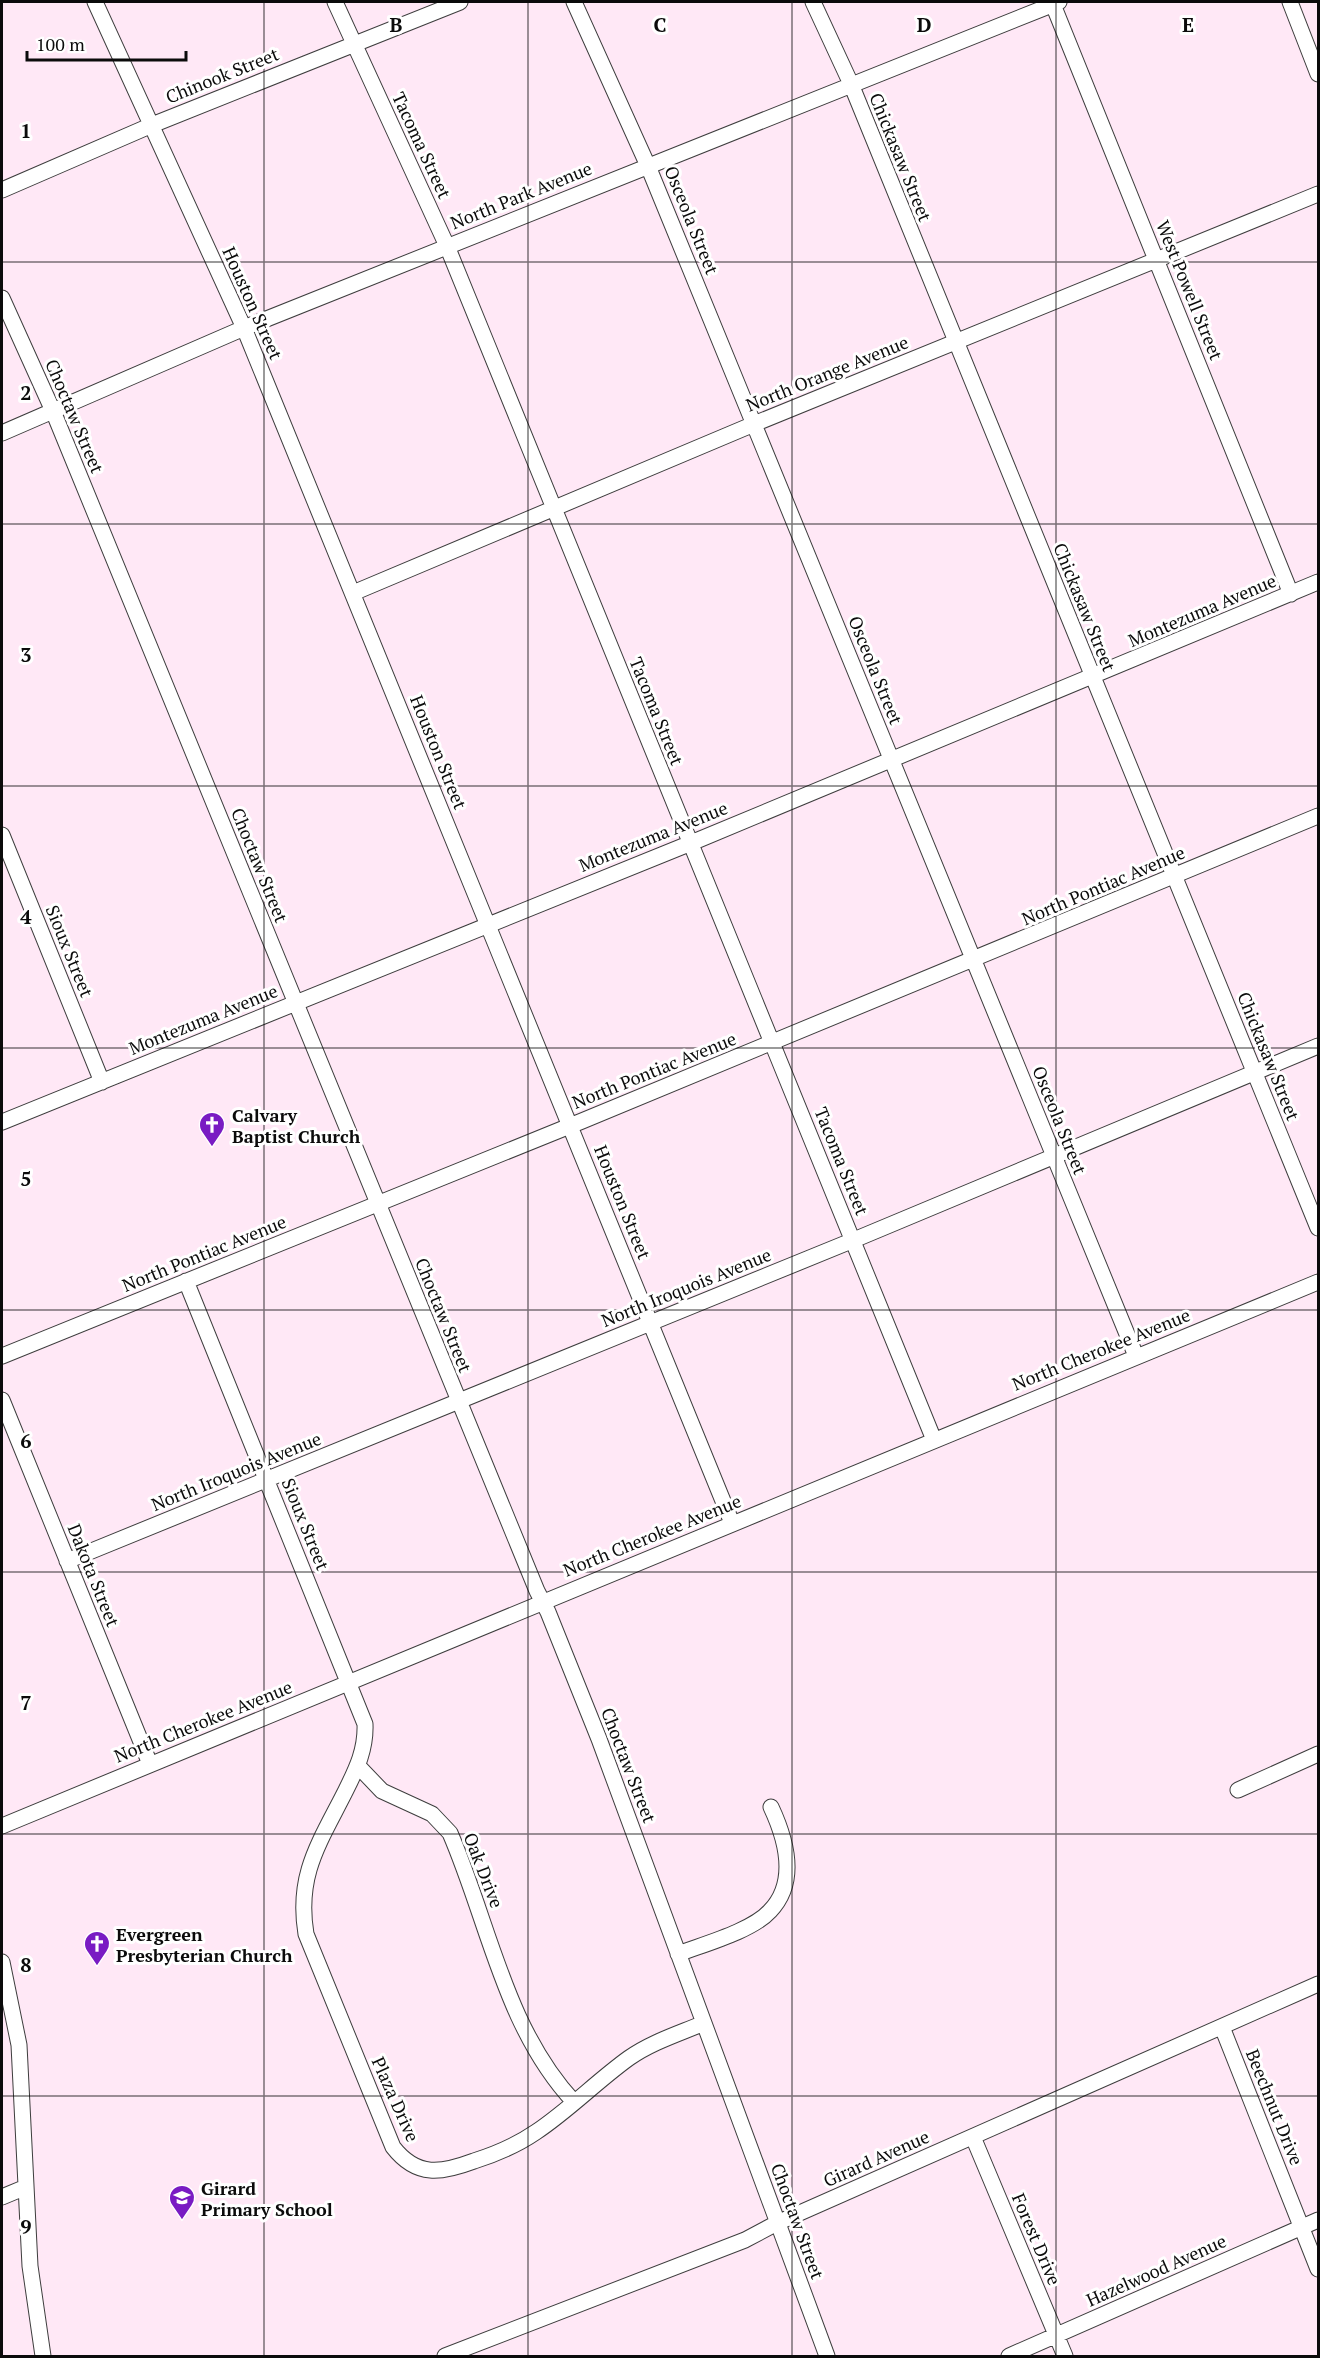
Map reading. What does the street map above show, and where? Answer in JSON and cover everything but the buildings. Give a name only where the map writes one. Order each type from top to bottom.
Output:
[{"type":"street","name":"Houston Street","points":[[96,2],[244,328],[652,1322],[732,1523]]},
{"type":"street","name":"Tacoma Street","points":[[335,2],[447,246],[934,1440]]},
{"type":"street","name":"Chinook Street","points":[[2,190],[152,125],[460,2]]},
{"type":"street","name":"Osceola Street","points":[[574,2],[648,166],[1136,1356]]},
{"type":"street","name":"Chickasaw Street","points":[[813,2],[851,84],[1318,1228]]},
{"type":"street","name":"North Park Avenue","points":[[2,434],[244,328],[1055,2]]},
{"type":"street","name":"West Powell Street","points":[[1055,2],[1291,594]]},
{"type":"street","points":[[1290,2],[1318,74]]},
{"type":"street","name":"North Orange Avenue","points":[[352,593],[754,424],[1318,194]]},
{"type":"street","name":"Choctaw Street","points":[[2,298],[53,411],[599,1739],[827,2356]]},
{"type":"street","name":"Montezuma Avenue","points":[[2,1122],[691,843],[1318,582]]},
{"type":"street","name":"North Pontiac Avenue","points":[[2,1356],[571,1126],[1318,816]]},
{"type":"street","name":"Sioux Street","points":[[2,835],[102,1082]]},
{"type":"street","name":"North Iroquois Avenue","points":[[67,1561],[854,1240],[1318,1046]]},
{"type":"street","name":"Sioux Street","points":[[186,1281],[348,1682]]},
{"type":"street","name":"North Cherokee Avenue","points":[[2,1826],[1318,1282]]},
{"type":"street","name":"Dakota Street","points":[[2,1400],[150,1764]]},
{"type":"street","points":[[348,1682],[364,1724],[364,1749],[358,1766]]},
{"type":"street","points":[[1238,1790],[1318,1754]]},
{"type":"street","name":"Plaza Drive","points":[[358,1766],[311,1859],[303,1895],[303,1914],[306,1934],[393,2147],[401,2158],[426,2170],[451,2169],[499,2152],[537,2132],[642,2050],[704,2023]]},
{"type":"street","name":"Oak Drive","points":[[358,1766],[382,1791],[432,1814],[450,1833],[525,2030],[546,2069],[574,2102]]},
{"type":"street","points":[[678,1954],[757,1921],[770,1912],[781,1897],[786,1881],[785,1843],[771,1807]]},
{"type":"street","points":[[2,1962],[5,1990],[15,2021],[22,2079],[30,2266],[43,2356]]},
{"type":"street","name":"Girard Avenue","points":[[445,2356],[744,2240],[777,2223],[1318,1984]]},
{"type":"street","name":"Beechnut Drive","points":[[1222,2027],[1318,2269]]},
{"type":"street","name":"Forest Drive","points":[[973,2137],[1065,2356]]},
{"type":"street","points":[[2,2197],[26,2187]]},
{"type":"street","name":"Hazelwood Avenue","points":[[1009,2356],[1318,2220]]},
{"type":"place","name":"Calvary Baptist Church","points":[[212,1148]]},
{"type":"place","name":"Evergreen Presbyterian Church","points":[[97,1967]]},
{"type":"place","name":"Girard Primary School","points":[[182,2221]]}]
